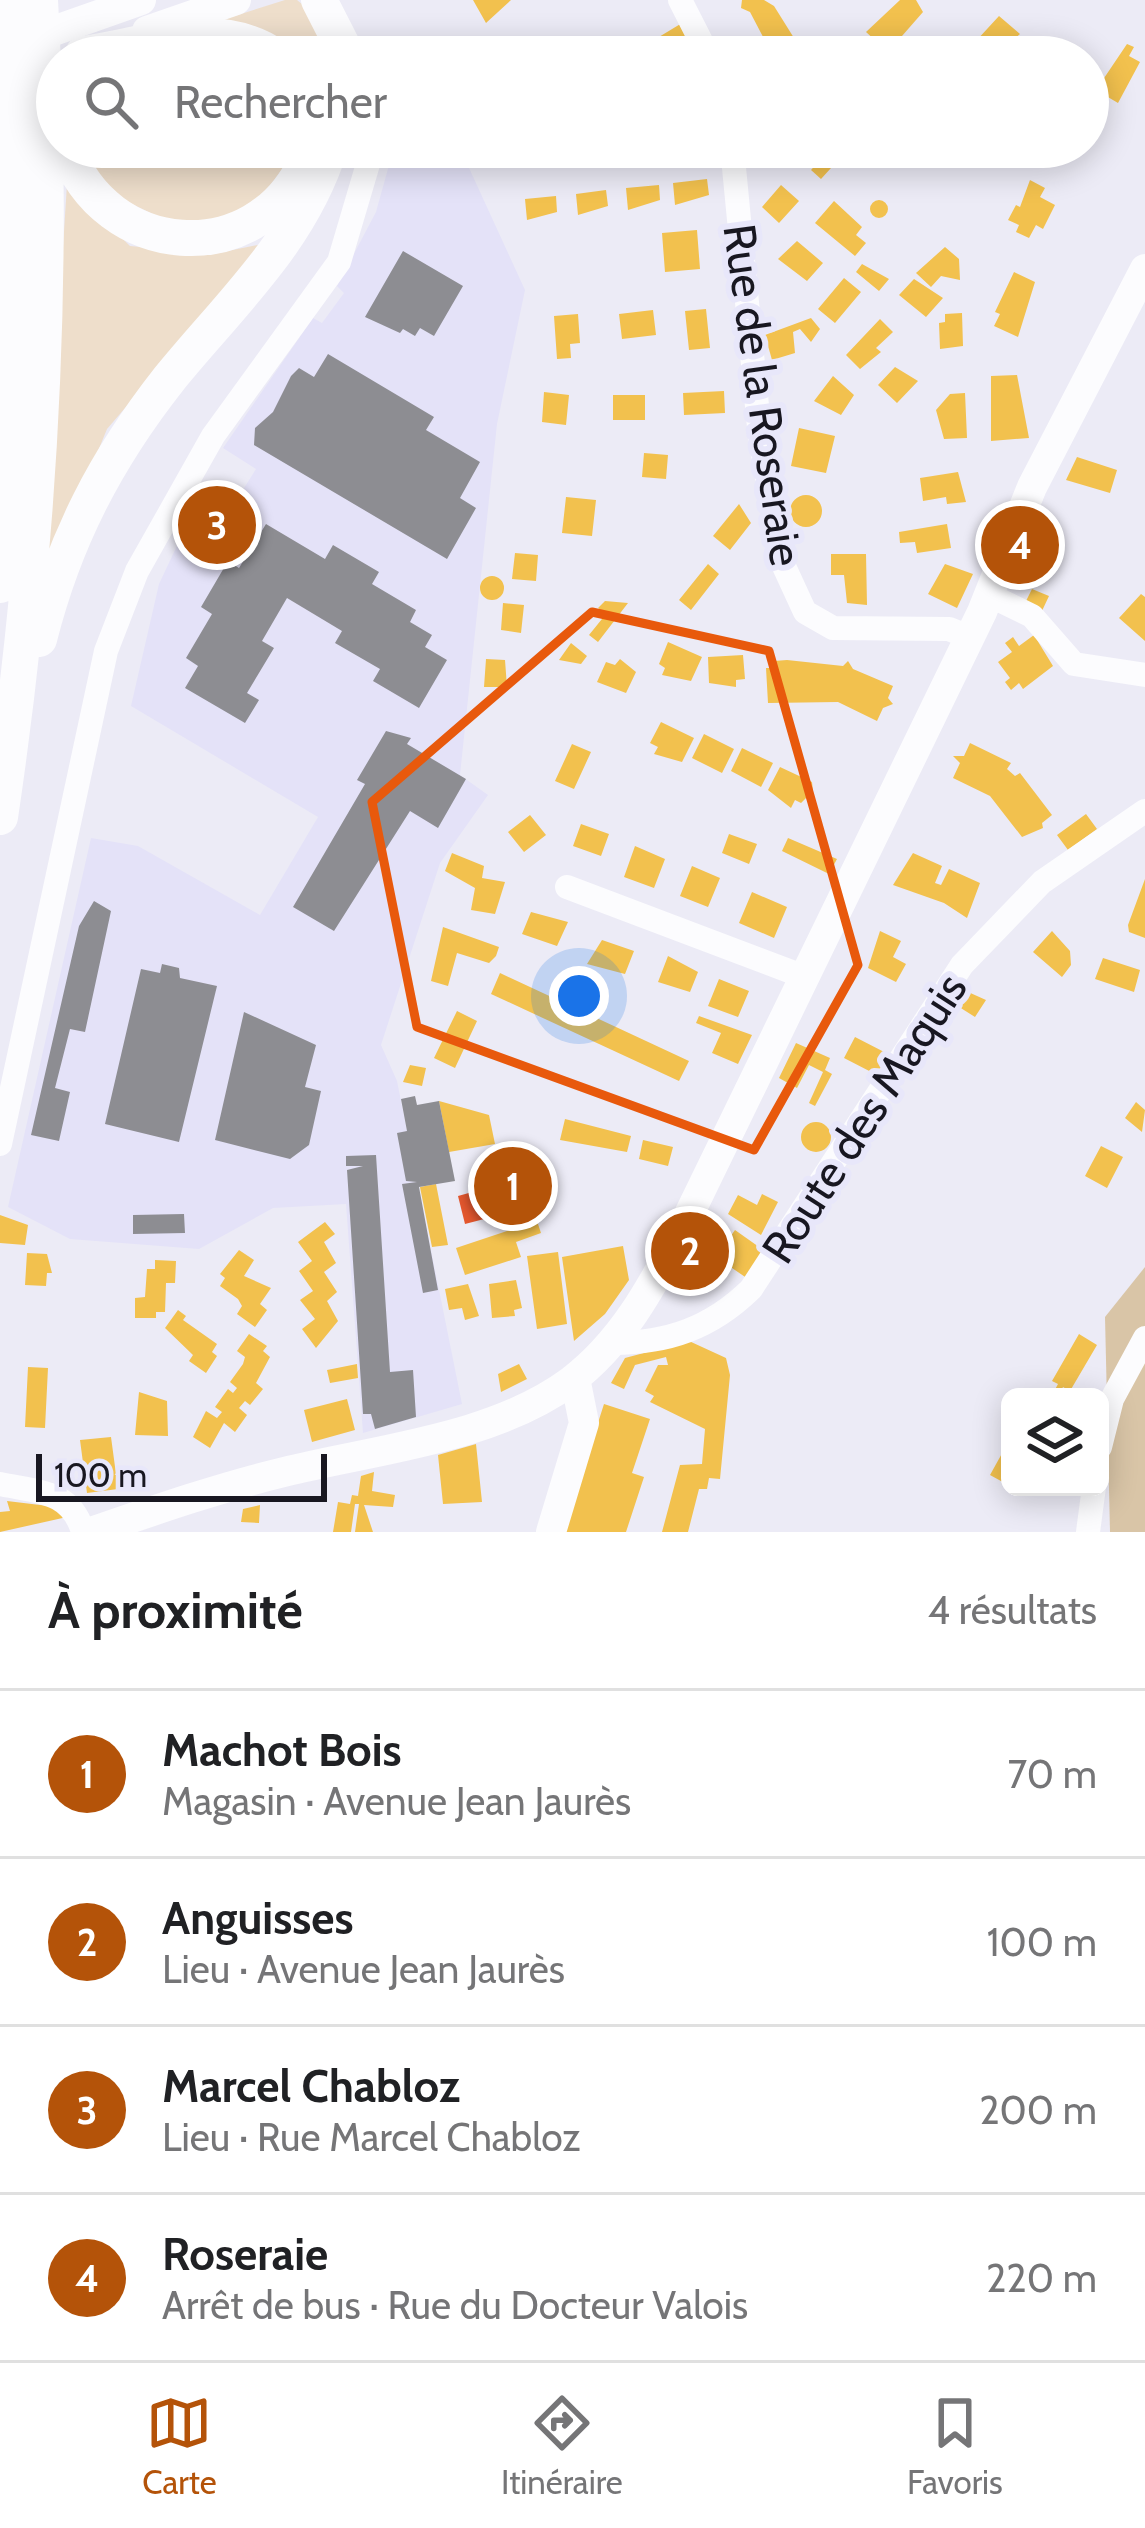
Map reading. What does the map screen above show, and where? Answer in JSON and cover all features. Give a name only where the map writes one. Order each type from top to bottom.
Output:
[{"type":"highway","points":[[319,0],[336,36]]},
{"type":"highway","points":[[348,36],[355,0]]},
{"type":"highway","points":[[24,5],[5,66],[36,112]]},
{"type":"highway","points":[[24,5],[36,72]]},
{"type":"highway","points":[[0,585],[16,332],[40,168]]},
{"type":"highway","points":[[0,817],[38,446],[45,168]]},
{"type":"highway","points":[[75,168],[93,194],[122,221],[152,235],[195,241],[226,235],[265,216],[301,168]]},
{"type":"highway","points":[[8,765],[46,612],[95,484],[171,377],[291,231],[320,168]]},
{"type":"main road","points":[[67,36],[141,0]]},
{"type":"main road","points":[[134,36],[236,0]]},
{"type":"main road","points":[[5,66],[36,51]]},
{"type":"main road","points":[[5,66],[36,62]]},
{"type":"main road","points":[[101,1530],[235,1484],[526,1407],[575,1378],[613,1343],[643,1302],[989,595],[1046,494],[1064,434],[1145,269]]},
{"type":"main road","points":[[551,1532],[584,1423],[575,1378]]},
{"type":"main road","points":[[526,1407],[562,1418],[579,1445]]},
{"type":"street","points":[[680,0],[698,36]]},
{"type":"street","points":[[0,1144],[106,651],[137,571],[172,504],[213,436],[339,262],[367,168]]},
{"type":"street","name":"Rue de la Roseraie","points":[[734,168],[760,437],[782,562],[797,602],[815,623],[833,628],[949,629],[969,637]]},
{"type":"street","points":[[989,595],[1032,616],[1074,664],[1145,675]]},
{"type":"street","name":"Route des Maquis","points":[[613,1343],[689,1331],[732,1308],[764,1274],[917,1030],[980,943],[1055,871],[1145,812]]},
{"type":"street","points":[[567,887],[805,977]]},
{"type":"street","points":[[643,1302],[689,1331]]},
{"type":"street","points":[[1109,1412],[1145,1338]]},
{"type":"street","points":[[0,1484],[61,1496],[101,1530]]},
{"type":"street","points":[[1088,1532],[1093,1496]]},
{"type":"highlighted area","points":[[592,612],[769,651],[858,965],[754,1150],[417,1027],[372,802]]},
{"type":"shaded area","points":[[297,0],[314,14],[321,36],[239,36],[209,24]]},
{"type":"shaded area","points":[[92,168],[283,168],[251,212],[189,231],[104,191]]},
{"type":"shaded area","points":[[388,168],[469,168],[525,290],[497,424],[460,775],[488,795],[440,863],[381,1045],[397,1081],[462,1404],[363,1433],[346,1204],[273,1208],[199,1249],[70,1239],[8,1207],[91,838],[138,846],[260,915],[318,817],[131,706],[159,584],[191,516],[217,531],[256,469],[223,448],[313,318],[322,323],[344,293],[337,286],[376,212]]},
{"type":"shaded area","points":[[67,184],[130,246],[213,254],[267,243],[107,429],[52,564],[43,565]]},
{"type":"shaded area","points":[[1145,1267],[1145,1532],[1110,1532],[1105,1317]]},
{"type":"building: Logements","points":[[473,0],[511,0],[486,23]]},
{"type":"building: Logements","points":[[742,0],[764,0],[774,6],[793,36],[763,36],[750,12],[741,8]]},
{"type":"building: Logements","points":[[900,0],[916,0],[923,12],[902,36],[866,32]]},
{"type":"building: Logements","points":[[999,16],[1020,34],[1018,36],[981,36]]},
{"type":"building: Logements","points":[[682,23],[688,34],[685,36],[661,36]]},
{"type":"building: Logements","points":[[1127,44],[1134,47],[1129,56],[1140,62],[1118,103],[1109,98],[1109,71]]},
{"type":"building: Logements","points":[[813,168],[831,168],[821,179]]},
{"type":"building: Logements","points":[[707,179],[709,195],[675,205],[673,183]]},
{"type":"building: Logements","points":[[1030,180],[1045,188],[1040,197],[1055,205],[1043,229],[1036,225],[1029,238],[1016,232],[1019,225],[1008,220],[1016,205],[1020,207]]},
{"type":"building: Logements","points":[[659,185],[660,200],[628,210],[626,188]]},
{"type":"building: Logements","points":[[781,185],[799,201],[779,223],[762,207]]},
{"type":"building: Logements","points":[[606,190],[608,206],[578,215],[576,194]]},
{"type":"building: Logements","points":[[556,196],[557,212],[527,220],[525,199]]},
{"type":"building: Logements","points":[[879,200],[888,209],[879,218],[870,209]]},
{"type":"building: Logements","points":[[834,201],[862,227],[856,235],[866,243],[855,256],[815,223]]},
{"type":"building: Logements","points":[[697,230],[700,269],[665,272],[662,233]]},
{"type":"building: Logements","points":[[797,241],[823,263],[807,281],[778,259]]},
{"type":"building: Logements","points":[[945,247],[959,259],[960,280],[941,276],[931,287],[916,273]]},
{"type":"building: Logements","points":[[862,264],[889,279],[879,291],[856,272]]},
{"type":"building: Logements","points":[[1014,272],[1035,282],[1018,337],[994,326],[1000,314],[995,312]]},
{"type":"building: Logements","points":[[844,278],[861,292],[835,323],[818,309]]},
{"type":"building: Logements","points":[[914,279],[943,298],[926,317],[899,295]]},
{"type":"building: Logements","points":[[706,309],[710,348],[689,350],[685,311]]},
{"type":"building: Logements","points":[[653,310],[656,335],[622,339],[619,314]]},
{"type":"building: Logements","points":[[962,313],[963,346],[940,349],[939,323],[945,322],[945,314]]},
{"type":"building: Logements","points":[[578,314],[580,343],[570,344],[571,358],[557,359],[554,316]]},
{"type":"building: Logements","points":[[811,318],[820,329],[811,342],[800,329],[793,332],[795,353],[772,360],[765,335]]},
{"type":"building: Logements","points":[[880,319],[893,332],[876,348],[881,352],[860,369],[846,355]]},
{"type":"building: Logements","points":[[895,367],[918,381],[897,403],[878,385]]},
{"type":"building: Logements","points":[[1017,375],[1029,438],[991,441],[991,376]]},
{"type":"building: Logements","points":[[833,376],[854,395],[841,415],[814,401]]},
{"type":"building: Logements","points":[[724,391],[725,413],[684,415],[683,393]]},
{"type":"building: Logements","points":[[544,392],[569,395],[566,425],[542,422]]},
{"type":"building: Logements","points":[[965,393],[967,438],[944,439],[936,410],[950,394]]},
{"type":"building: Logements","points":[[613,395],[645,395],[645,420],[613,420]]},
{"type":"building: Logements","points":[[799,428],[835,436],[826,473],[791,466]]},
{"type":"building: Logements","points":[[644,453],[668,455],[666,479],[642,477]]},
{"type":"building: Logements","points":[[1077,457],[1117,470],[1110,493],[1066,480]]},
{"type":"building: Logements","points":[[958,472],[966,502],[947,504],[946,497],[923,501],[920,478]]},
{"type":"building: Logements","points":[[806,495],[817,500],[822,511],[817,522],[806,527],[795,522],[790,511],[795,500]]},
{"type":"building: Logements","points":[[566,497],[596,500],[592,536],[562,533]]},
{"type":"building: Logements","points":[[739,504],[751,523],[730,550],[713,536]]},
{"type":"building: Logements","points":[[947,524],[951,548],[917,553],[915,542],[900,543],[899,532]]},
{"type":"building: Logements","points":[[515,553],[538,555],[536,581],[512,579]]},
{"type":"building: Logements","points":[[831,554],[866,554],[867,605],[847,603],[844,575],[831,575]]},
{"type":"building: Logements","points":[[708,564],[719,574],[691,610],[679,600]]},
{"type":"building: Logements","points":[[945,564],[973,574],[957,608],[928,594]]},
{"type":"building: Logements","points":[[492,576],[501,579],[501,597],[492,600],[483,597],[480,588],[483,579]]},
{"type":"building: Logements","points":[[1032,589],[1049,596],[1041,613],[1024,605]]},
{"type":"building: Logements","points":[[1141,594],[1145,597],[1145,641],[1119,618]]},
{"type":"building: Logements","points":[[605,601],[628,603],[598,642],[589,635],[606,614],[598,608]]},
{"type":"building: Logements","points":[[503,603],[524,605],[521,633],[501,630]]},
{"type":"building: Logements","points":[[1034,635],[1053,666],[1023,689],[1019,683],[1011,690],[1005,682],[1010,678],[998,662],[1012,652],[1005,643],[1013,637],[1019,646]]},
{"type":"building: Logements","points":[[668,642],[702,657],[691,681],[662,675],[665,668],[659,664]]},
{"type":"building: Logements","points":[[571,643],[587,656],[581,664],[559,660]]},
{"type":"building: Logements","points":[[743,655],[745,679],[736,680],[736,687],[709,683],[708,657]]},
{"type":"building: Logements","points":[[486,659],[505,660],[507,687],[484,687]]},
{"type":"building: Logements","points":[[620,659],[636,672],[626,693],[597,682],[606,662],[615,665]]},
{"type":"building: Logements","points":[[774,661],[843,666],[848,661],[853,669],[893,686],[888,698],[893,704],[883,708],[877,721],[838,702],[768,703],[766,668],[774,668]]},
{"type":"building: Logements","points":[[661,722],[694,738],[682,762],[654,754],[658,747],[650,743]]},
{"type":"building: Logements","points":[[704,734],[734,749],[722,773],[692,758]]},
{"type":"building: Logements","points":[[970,743],[1011,763],[1007,769],[1015,776],[1020,773],[1052,815],[1042,823],[1043,828],[1022,837],[990,796],[953,778],[960,763],[953,756],[964,756]]},
{"type":"building: Logements","points":[[572,744],[591,752],[574,789],[555,781]]},
{"type":"building: Logements","points":[[742,748],[773,763],[761,787],[731,771]]},
{"type":"building: Logements","points":[[780,767],[812,782],[813,791],[801,803],[795,800],[791,808],[768,790]]},
{"type":"building: Logements","points":[[1086,814],[1097,829],[1068,850],[1057,835]]},
{"type":"building: Logements","points":[[530,815],[546,835],[524,852],[508,832]]},
{"type":"building: Logements","points":[[581,824],[609,834],[601,856],[573,846]]},
{"type":"building: Logements","points":[[729,834],[757,844],[749,864],[722,853]]},
{"type":"building: Logements","points":[[788,838],[837,859],[829,874],[782,851]]},
{"type":"building: Logements","points":[[635,846],[665,859],[654,888],[624,877]]},
{"type":"building: Logements","points":[[452,853],[484,866],[482,878],[505,882],[495,914],[471,910],[475,888],[445,871]]},
{"type":"building: Logements","points":[[913,853],[942,866],[935,883],[941,885],[949,869],[980,883],[967,918],[944,903],[893,885]]},
{"type":"building: Logements","points":[[692,866],[720,878],[708,907],[680,896]]},
{"type":"building: Logements","points":[[1145,879],[1145,938],[1129,932],[1128,925]]},
{"type":"building: Logements","points":[[752,892],[787,907],[774,938],[739,923]]},
{"type":"building: Logements","points":[[531,912],[568,922],[557,946],[522,934]]},
{"type":"building: Logements","points":[[443,927],[499,947],[496,956],[489,963],[457,953],[448,986],[431,981]]},
{"type":"building: Logements","points":[[880,931],[901,941],[893,957],[906,964],[896,982],[868,968]]},
{"type":"building: Logements","points":[[1052,931],[1070,951],[1071,965],[1062,977],[1033,952]]},
{"type":"building: Logements","points":[[602,940],[634,951],[625,974],[587,964]]},
{"type":"building: Logements","points":[[668,956],[698,972],[690,992],[658,982]]},
{"type":"building: Logements","points":[[1103,958],[1140,970],[1134,992],[1095,979]]},
{"type":"building: Logements","points":[[500,973],[689,1061],[679,1081],[491,994]]},
{"type":"building: Logements","points":[[719,979],[749,991],[738,1017],[708,1006]]},
{"type":"building: Logements","points":[[957,987],[986,1000],[975,1017],[956,1005],[959,1000],[951,995]]},
{"type":"building: Logements","points":[[457,1011],[477,1021],[455,1068],[434,1058]]},
{"type":"building: Logements","points":[[699,1016],[752,1035],[738,1064],[712,1053],[721,1033],[696,1023]]},
{"type":"building: Logements","points":[[855,1037],[890,1055],[877,1075],[844,1058]]},
{"type":"building: Logements","points":[[796,1043],[830,1058],[825,1070],[832,1074],[815,1106],[809,1103],[823,1072],[809,1065],[797,1088],[779,1078]]},
{"type":"building: Logements","points":[[410,1065],[426,1068],[422,1086],[403,1082]]},
{"type":"building: Logements","points":[[439,1101],[489,1115],[495,1144],[449,1152]]},
{"type":"building: Logements","points":[[1136,1102],[1145,1110],[1142,1132],[1125,1118]]},
{"type":"building: Logements","points":[[565,1119],[631,1136],[627,1152],[560,1140]]},
{"type":"building: Logements","points":[[816,1122],[827,1126],[831,1137],[827,1148],[816,1152],[805,1148],[801,1137],[805,1126]]},
{"type":"building: Logements","points":[[643,1140],[673,1147],[668,1166],[639,1159]]},
{"type":"building: Logements","points":[[1101,1146],[1123,1157],[1107,1188],[1085,1176]]},
{"type":"building: Logements","points":[[436,1184],[448,1245],[432,1247],[420,1187]]},
{"type":"building: Logements","points":[[762,1194],[778,1202],[761,1235],[728,1214],[738,1195],[757,1205]]},
{"type":"building: Logements","points":[[0,1215],[28,1225],[25,1245],[0,1243]]},
{"type":"building: Logements","points":[[537,1221],[541,1233],[516,1242],[521,1257],[465,1275],[456,1248]]},
{"type":"building: Logements","points":[[325,1222],[335,1234],[324,1242],[336,1263],[324,1272],[337,1292],[327,1301],[338,1321],[316,1348],[302,1329],[315,1319],[300,1300],[313,1291],[299,1271],[312,1261],[298,1242]]},
{"type":"building: Logements","points":[[735,1230],[769,1254],[751,1281],[716,1257]]},
{"type":"building: Logements","points":[[623,1246],[629,1280],[605,1314],[574,1341],[562,1257]]},
{"type":"building: Logements","points":[[239,1250],[254,1260],[244,1276],[271,1288],[260,1304],[267,1310],[255,1327],[237,1314],[242,1306],[238,1299],[220,1286],[225,1278],[220,1274]]},
{"type":"building: Logements","points":[[558,1252],[567,1324],[537,1329],[527,1256]]},
{"type":"building: Logements","points":[[27,1253],[47,1254],[52,1273],[47,1273],[46,1286],[25,1285]]},
{"type":"building: Logements","points":[[155,1260],[176,1261],[175,1283],[166,1283],[165,1312],[156,1312],[156,1318],[135,1318],[135,1298],[145,1297],[147,1269],[155,1269]]},
{"type":"building: Logements","points":[[516,1280],[522,1308],[514,1310],[515,1316],[492,1318],[489,1284]]},
{"type":"building: Logements","points":[[468,1284],[479,1316],[465,1320],[462,1308],[449,1310],[445,1289]]},
{"type":"building: Logements","points":[[178,1310],[186,1316],[183,1320],[217,1344],[212,1352],[217,1356],[206,1373],[189,1361],[193,1355],[165,1328]]},
{"type":"building: Logements","points":[[249,1334],[267,1346],[263,1351],[270,1357],[256,1383],[263,1389],[250,1405],[245,1401],[239,1408],[247,1415],[235,1432],[224,1423],[210,1448],[193,1437],[206,1411],[217,1418],[222,1412],[215,1407],[228,1389],[233,1393],[237,1388],[230,1382],[243,1364],[245,1357],[237,1351]]},
{"type":"building: Logements","points":[[1079,1334],[1097,1345],[1072,1388],[1056,1388],[1058,1384],[1052,1381]]},
{"type":"building: Logements","points":[[689,1341],[726,1358],[730,1375],[720,1479],[709,1478],[707,1489],[699,1489],[688,1532],[662,1532],[680,1465],[702,1464],[705,1429],[650,1402],[654,1396],[645,1391],[658,1365],[668,1365],[666,1357],[635,1365],[624,1389],[611,1383],[625,1358]]},
{"type":"building: Logements","points":[[357,1364],[358,1378],[330,1383],[327,1370]]},
{"type":"building: Logements","points":[[519,1364],[527,1379],[501,1392],[498,1374]]},
{"type":"building: Logements","points":[[28,1367],[48,1368],[45,1428],[25,1427]]},
{"type":"building: Logements","points":[[139,1392],[167,1401],[168,1436],[135,1435]]},
{"type":"building: Logements","points":[[347,1399],[355,1430],[312,1442],[304,1410]]},
{"type":"building: Logements","points":[[604,1404],[650,1419],[632,1473],[644,1477],[626,1532],[563,1532]]},
{"type":"building: Logements","points":[[111,1437],[118,1489],[87,1493],[80,1440]]},
{"type":"building: Logements","points":[[476,1444],[482,1502],[443,1504],[438,1455]]},
{"type":"building: Logements","points":[[1001,1455],[1001,1481],[990,1475]]},
{"type":"building: Logements","points":[[374,1472],[372,1491],[395,1495],[393,1507],[364,1505],[373,1532],[355,1532],[359,1504],[355,1504],[351,1532],[333,1532],[338,1502],[350,1504],[352,1495],[358,1496],[361,1476]]},
{"type":"building: Logements","points":[[7,1501],[65,1508],[67,1517],[0,1532],[0,1512],[10,1511]]},
{"type":"building: Logements","points":[[260,1505],[259,1523],[241,1522],[243,1509]]},
{"type":"building: Commerces","points":[[512,1181],[519,1210],[465,1224],[458,1196]]},
{"type":"building: Industrie","points":[[403,251],[463,286],[434,336],[420,328],[415,336],[403,329],[400,333],[365,317]]},
{"type":"building: Industrie","points":[[328,354],[434,417],[426,430],[480,462],[460,498],[476,508],[447,559],[254,445],[255,428],[273,412],[291,376],[299,368],[314,377]]},
{"type":"building: Industrie","points":[[266,524],[325,559],[333,545],[379,572],[372,584],[416,610],[410,622],[432,635],[425,647],[447,660],[419,708],[373,681],[380,669],[335,643],[342,631],[287,598],[262,641],[274,648],[247,693],[259,700],[245,723],[185,688],[198,666],[186,658],[212,614],[201,607],[228,561],[239,568]]},
{"type":"building: Industrie","points":[[386,731],[411,738],[407,744],[466,779],[438,828],[410,811],[334,931],[293,907],[365,784],[357,780]]},
{"type":"building: Industrie","points":[[94,901],[111,911],[85,1032],[70,1029],[55,1088],[70,1092],[59,1141],[31,1135],[79,926]]},
{"type":"building: Industrie","points":[[162,964],[179,968],[180,978],[217,986],[179,1142],[105,1124],[141,969],[160,973]]},
{"type":"building: Industrie","points":[[244,1012],[316,1045],[305,1087],[321,1091],[309,1145],[290,1159],[215,1140]]},
{"type":"building: Industrie","points":[[415,1096],[417,1105],[439,1101],[455,1181],[419,1187],[438,1290],[423,1293],[402,1184],[417,1182],[406,1181],[397,1133],[407,1131],[401,1099]]},
{"type":"building: Industrie","points":[[376,1155],[390,1372],[413,1370],[416,1417],[375,1429],[371,1414],[363,1414],[347,1170],[363,1166],[346,1166],[346,1156]]},
{"type":"building: Industrie","points":[[184,1214],[185,1233],[133,1234],[133,1215]]},
{"type":"place","name":"Marcel Chabloz","points":[[217,525]]},
{"type":"place","name":"Roseraie","points":[[1020,545]]},
{"type":"place","name":"Machot Bois","points":[[513,1186]]},
{"type":"place","name":"Anguisses","points":[[690,1251]]}]
